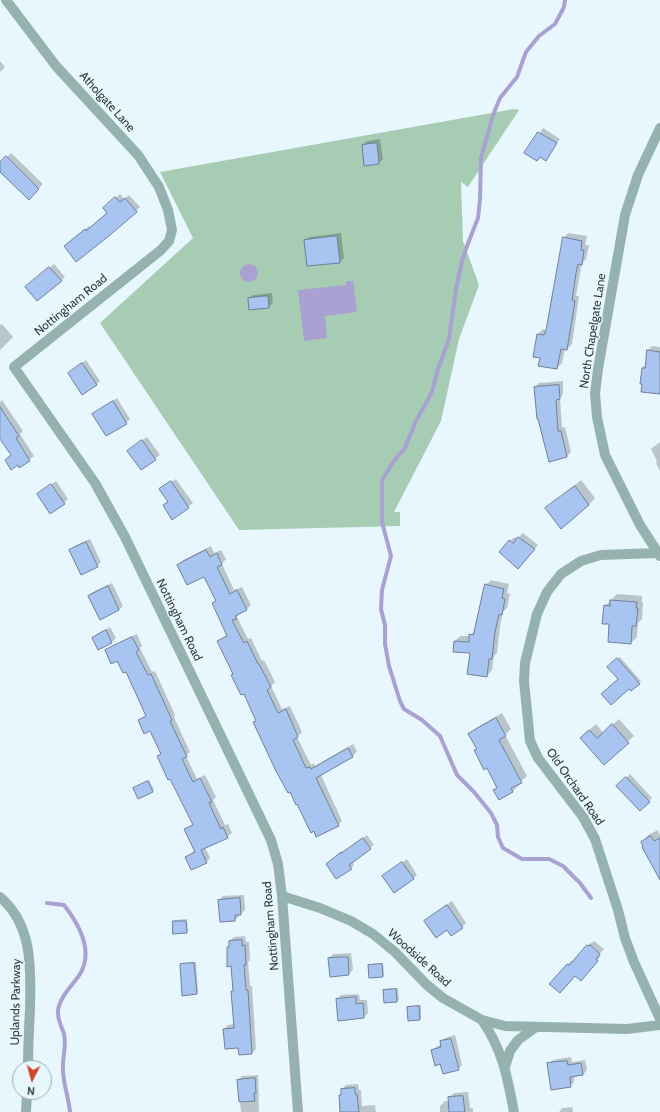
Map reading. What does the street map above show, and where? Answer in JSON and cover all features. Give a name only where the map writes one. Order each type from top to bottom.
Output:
[{"type":"street","name":"Atholgate Lane","points":[[6,0],[56,66],[138,155],[159,187],[168,210],[172,230]]},
{"type":"street","name":"North Chapelgate Lane","points":[[659,554],[640,525],[605,455],[597,417],[595,394],[625,216],[638,175],[660,128]]},
{"type":"street","name":"Nottingham Road","points":[[172,230],[170,241],[160,250],[14,367],[94,483],[125,537],[271,840],[278,864],[282,896],[298,1112]]},
{"type":"street","name":"Old Orchard Road","points":[[659,554],[601,555],[582,561],[561,574],[547,592],[537,614],[525,663],[524,681],[530,741],[538,758],[583,817],[595,839],[616,903],[625,938],[634,962],[660,1018]]},
{"type":"street","name":"Woodside Road","points":[[282,896],[320,908],[351,921],[373,934],[395,952],[427,985],[443,998],[482,1020],[505,1026],[536,1027],[627,1029],[660,1025]]},
{"type":"street","name":"Uplands Parkway","points":[[0,897],[7,903],[19,920],[26,936],[29,952],[31,975],[28,1060]]},
{"type":"street","points":[[482,1020],[492,1036],[505,1067],[514,1112]]},
{"type":"street","points":[[505,1067],[510,1051],[518,1040],[536,1027]]},
{"type":"street","points":[[26,1112],[27,1100]]},
{"type":"green space","points":[[514,109],[519,110],[468,187],[461,182],[463,241],[479,285],[459,339],[441,421],[394,512],[400,512],[400,526],[239,530],[100,323],[193,238],[160,172]]},
{"type":"shaded area","points":[[245,264],[253,264],[258,269],[256,280],[253,282],[245,282],[240,277],[240,269]]},
{"type":"shaded area","points":[[346,281],[353,281],[357,312],[325,316],[327,338],[304,341],[298,290],[346,285]]},
{"type":"building","points":[[538,132],[557,143],[546,161],[540,157],[537,161],[524,153]]},
{"type":"building","points":[[377,143],[379,164],[364,166],[362,145]]},
{"type":"building","points":[[6,156],[39,189],[29,200],[0,172],[0,162]]},
{"type":"building","points":[[115,197],[120,202],[125,198],[137,212],[76,262],[64,246],[85,229],[86,231],[107,213],[103,208]]},
{"type":"building","points":[[337,236],[340,263],[307,266],[304,240]]},
{"type":"building","points":[[563,237],[582,241],[581,250],[584,250],[582,265],[578,264],[576,273],[572,300],[575,301],[567,350],[561,349],[557,369],[538,366],[540,358],[533,357],[537,334],[544,335],[546,330]]},
{"type":"building","points":[[49,267],[62,281],[37,301],[25,287]]},
{"type":"building","points":[[268,296],[269,308],[249,310],[248,298]]},
{"type":"building","points":[[647,350],[660,352],[660,394],[641,392],[642,384],[640,384],[642,368],[645,368]]},
{"type":"building","points":[[82,363],[97,385],[82,395],[68,373]]},
{"type":"building","points":[[559,385],[560,399],[556,400],[558,431],[561,431],[567,457],[549,462],[537,419],[534,387]]},
{"type":"building","points":[[113,401],[127,424],[106,436],[92,414]]},
{"type":"building","points":[[0,407],[19,436],[16,438],[30,461],[19,468],[18,465],[11,470],[5,460],[11,455],[0,439]]},
{"type":"building","points":[[142,440],[156,460],[141,470],[127,451]]},
{"type":"building","points":[[171,481],[189,508],[172,520],[163,505],[168,502],[159,489]]},
{"type":"building","points":[[51,484],[65,504],[50,514],[37,494]]},
{"type":"building","points":[[575,486],[589,505],[561,529],[545,508]]},
{"type":"building","points":[[518,537],[535,549],[518,569],[499,552],[509,540],[513,543]]},
{"type":"building","points":[[86,542],[98,567],[81,575],[69,550]]},
{"type":"building","points":[[206,550],[210,557],[217,553],[222,565],[217,567],[230,594],[237,590],[247,610],[235,616],[237,619],[232,620],[244,643],[247,641],[271,687],[267,690],[278,713],[286,709],[298,737],[293,740],[306,768],[310,767],[311,769],[348,748],[353,757],[316,778],[339,826],[316,837],[314,831],[311,833],[297,804],[296,805],[290,792],[288,793],[276,771],[253,722],[256,721],[244,694],[241,695],[231,675],[233,674],[217,641],[227,636],[212,603],[216,601],[204,577],[187,585],[177,565]]},
{"type":"building","points":[[485,584],[504,589],[502,598],[505,599],[502,615],[499,614],[492,659],[489,659],[487,677],[467,674],[470,653],[453,652],[454,641],[469,642],[469,634],[473,635]]},
{"type":"building","points":[[108,586],[119,610],[100,620],[88,596]]},
{"type":"building","points":[[610,600],[637,602],[636,608],[638,608],[636,626],[632,626],[631,644],[608,642],[609,624],[602,624],[604,605],[610,606]]},
{"type":"building","points":[[106,630],[112,643],[98,650],[92,638]]},
{"type":"building","points":[[132,637],[139,650],[136,652],[148,675],[151,674],[172,720],[170,721],[187,757],[182,759],[193,782],[200,778],[212,802],[209,803],[221,829],[223,827],[228,838],[201,850],[207,863],[191,870],[185,857],[195,852],[184,829],[193,825],[170,779],[168,780],[157,756],[161,754],[150,731],[144,734],[138,720],[146,716],[126,672],[123,673],[117,661],[111,664],[105,650]]},
{"type":"building","points":[[617,658],[640,684],[631,691],[629,689],[611,705],[601,694],[618,679],[607,667]]},
{"type":"building","points":[[496,718],[506,736],[499,740],[522,783],[511,788],[513,792],[499,800],[493,790],[497,788],[487,768],[484,770],[474,750],[477,749],[468,734]]},
{"type":"building","points":[[612,724],[629,743],[604,765],[580,738],[589,730],[597,738]]},
{"type":"building","points":[[626,777],[650,802],[640,811],[616,786]]},
{"type":"building","points":[[148,781],[153,792],[138,799],[133,788]]},
{"type":"building","points":[[651,836],[654,841],[660,838],[660,880],[642,847],[641,842]]},
{"type":"building","points":[[363,838],[371,849],[349,865],[352,869],[336,879],[326,864]]},
{"type":"building","points":[[402,862],[414,879],[394,893],[382,876]]},
{"type":"building","points":[[240,898],[241,915],[235,915],[235,921],[220,922],[218,900]]},
{"type":"building","points":[[447,905],[463,928],[451,936],[447,930],[436,938],[424,921]]},
{"type":"building","points":[[173,921],[186,921],[187,933],[173,934]]},
{"type":"building","points":[[242,940],[242,946],[245,945],[246,965],[244,965],[246,990],[248,990],[252,1054],[239,1055],[238,1048],[225,1049],[223,1029],[234,1028],[231,991],[233,991],[231,966],[227,967],[227,947],[229,947],[229,941]]},
{"type":"building","points":[[587,945],[590,945],[600,954],[596,959],[598,961],[581,981],[575,976],[560,993],[549,984]]},
{"type":"building","points":[[348,957],[349,975],[330,977],[328,958]]},
{"type":"building","points":[[194,963],[197,994],[182,996],[180,964]]},
{"type":"building","points":[[382,964],[383,977],[369,978],[368,965]]},
{"type":"building","points":[[396,989],[397,1002],[384,1003],[383,990]]},
{"type":"building","points":[[356,997],[356,1004],[363,1003],[364,1018],[338,1021],[336,999]]},
{"type":"building","points":[[419,1006],[420,1020],[408,1021],[407,1007]]},
{"type":"building","points":[[451,1039],[459,1070],[443,1074],[440,1064],[435,1066],[431,1050],[441,1047],[440,1041]]},
{"type":"building","points":[[567,1061],[568,1065],[581,1063],[583,1075],[570,1077],[571,1087],[551,1090],[547,1063]]},
{"type":"building","points":[[255,1078],[255,1101],[239,1102],[237,1080]]},
{"type":"building","points":[[355,1088],[359,1112],[340,1112],[339,1095],[341,1095],[341,1089]]},
{"type":"building","points":[[463,1096],[465,1112],[449,1112],[448,1097]]},
{"type":"waterway","points":[[565,0],[564,7],[555,24],[539,36],[526,52],[517,77],[500,98],[493,115],[481,158],[478,218],[462,261],[456,289],[449,339],[438,369],[432,392],[415,423],[405,448],[393,462],[382,481],[382,522],[391,556],[382,590],[381,609],[385,625],[385,644],[389,666],[404,709],[422,720],[440,736],[457,775],[474,792],[491,813],[497,825],[498,837],[503,848],[522,859],[549,859],[563,866],[580,883],[591,898]]},
{"type":"waterway","points":[[47,903],[64,905],[79,929],[85,947],[84,965],[80,974],[61,1000],[58,1010],[59,1020],[65,1038],[63,1075],[70,1112]]}]
